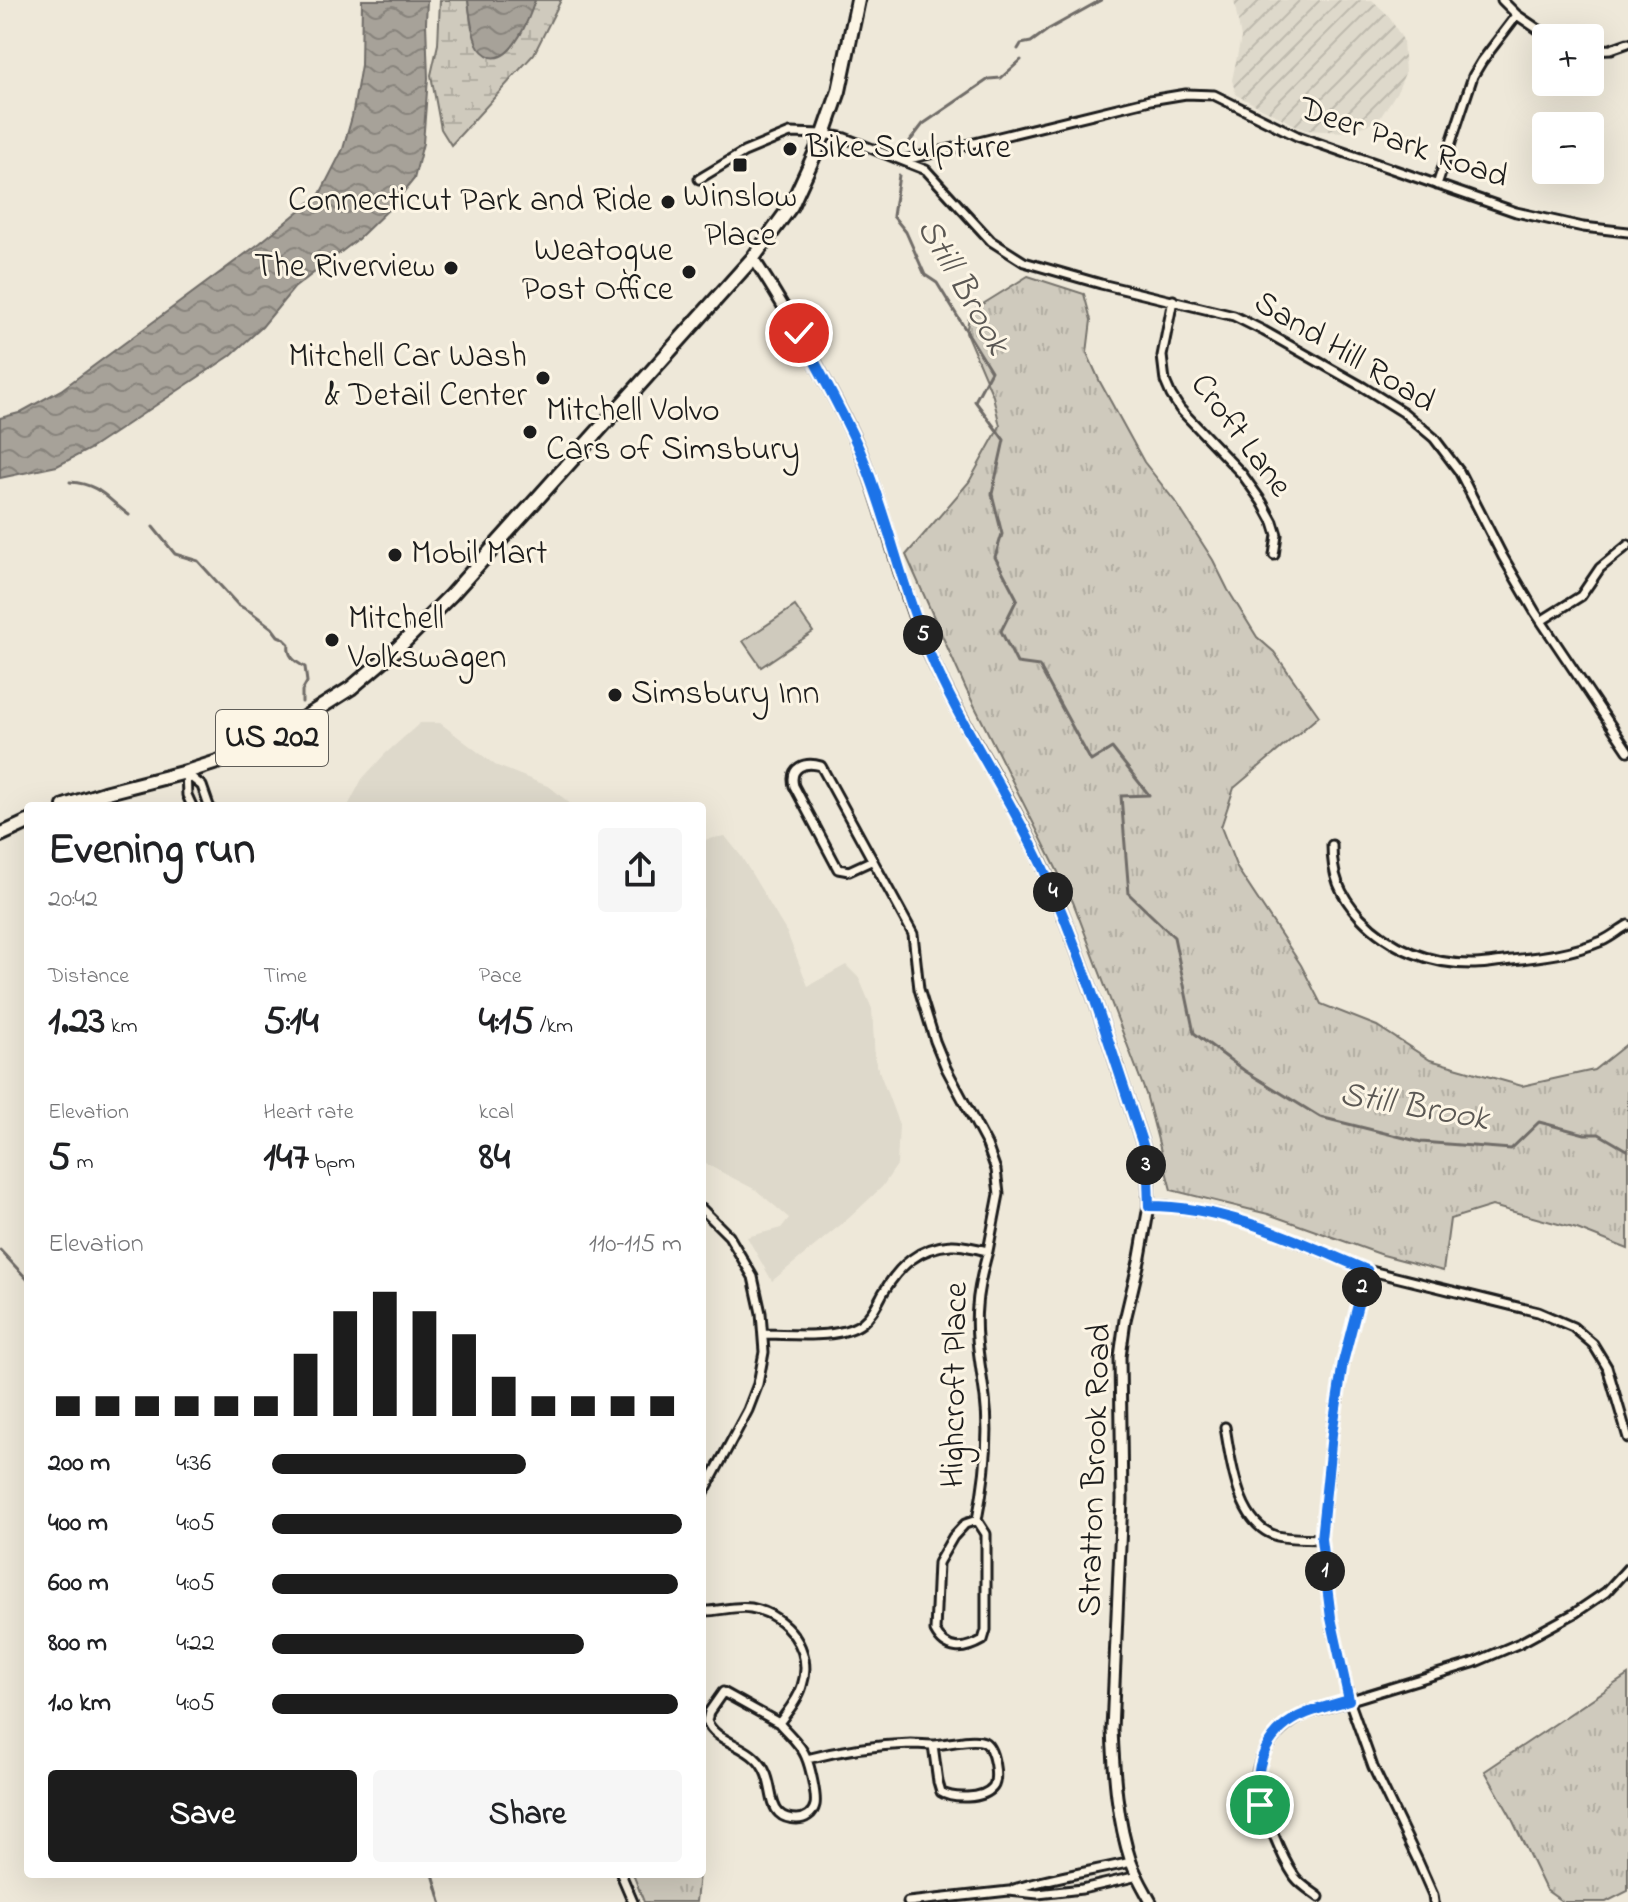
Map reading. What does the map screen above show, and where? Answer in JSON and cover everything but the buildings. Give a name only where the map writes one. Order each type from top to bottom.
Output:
[{"type":"highway","name":"US 202","points":[[76,802],[186,772],[245,753],[266,742],[351,688],[399,647],[451,595],[753,258],[791,206],[824,134],[839,91],[858,0]]},
{"type":"highway","points":[[0,835],[24,824]]},
{"type":"street","points":[[1502,0],[1532,25]]},
{"type":"street","points":[[1437,185],[1473,76],[1517,15]]},
{"type":"street","points":[[1604,49],[1628,43]]},
{"type":"street","name":"Deer Park Road","points":[[903,161],[1150,100],[1186,94],[1214,95],[1289,133],[1516,212],[1583,227],[1628,232]]},
{"type":"street","points":[[699,179],[776,137],[790,133],[824,134]]},
{"type":"street","name":"Sand Hill Road","points":[[824,134],[845,138],[926,170],[991,241],[1024,262],[1234,316],[1403,412],[1434,438],[1459,471],[1503,557],[1541,621],[1628,751]]},
{"type":"street","name":"Stratton Brook Road","points":[[753,258],[772,286],[843,416],[868,473],[928,651],[1001,785],[1064,917],[1143,1145],[1149,1206],[1120,1357],[1122,1500],[1112,1730],[1113,1768],[1121,1822],[1131,1862],[1151,1902]]},
{"type":"street","name":"Croft Lane","points":[[1173,300],[1162,356],[1165,381],[1180,409],[1242,474],[1262,502],[1277,535],[1274,555]]},
{"type":"street","points":[[1541,621],[1581,596],[1600,568],[1628,545]]},
{"type":"street","name":"Highcroft Place","points":[[873,860],[849,871],[838,869],[794,786],[791,777],[795,770],[811,763],[821,766],[873,860],[913,934],[919,989],[935,1041],[987,1145],[996,1170],[999,1194],[977,1307],[986,1421],[985,1474],[977,1520],[986,1534],[986,1630],[983,1640],[974,1645],[965,1648],[949,1646],[940,1641],[935,1631],[938,1563],[953,1537],[965,1524],[977,1520]]},
{"type":"street","points":[[186,772],[190,802]]},
{"type":"street","points":[[186,772],[202,786],[208,802]]},
{"type":"street","points":[[1332,845],[1332,867],[1351,907],[1379,935],[1418,956],[1477,964],[1551,956],[1603,940],[1628,925]]},
{"type":"street","points":[[1149,1206],[1219,1214],[1267,1229],[1367,1270],[1538,1312],[1573,1327],[1593,1344],[1607,1367],[1628,1438]]},
{"type":"street","points":[[706,1213],[729,1236],[753,1277],[764,1334],[758,1384],[748,1410],[706,1489]]},
{"type":"street","name":"Highcroft Place","points":[[764,1334],[847,1331],[862,1323],[876,1308],[902,1266],[921,1252],[952,1244],[988,1251]]},
{"type":"street","points":[[1367,1270],[1343,1362],[1321,1539],[1331,1618],[1349,1700],[1373,1767],[1434,1902]]},
{"type":"street","points":[[1225,1427],[1238,1495],[1252,1517],[1263,1529],[1276,1536],[1321,1539]]},
{"type":"street","points":[[1319,1897],[1297,1880],[1260,1805],[1256,1787],[1268,1745],[1288,1723],[1305,1714],[1473,1663],[1520,1643],[1606,1592],[1628,1568]]},
{"type":"street","points":[[706,1611],[746,1607],[764,1611],[781,1619],[793,1632],[801,1647],[805,1677],[801,1691],[779,1723]]},
{"type":"street","points":[[723,1692],[779,1723],[801,1747],[807,1759],[815,1804],[810,1815],[801,1819],[787,1818],[778,1812],[763,1764],[750,1752],[714,1732],[707,1721],[709,1712],[723,1692]]},
{"type":"street","points":[[807,1759],[859,1748],[979,1740],[987,1743],[992,1752],[994,1786],[980,1795],[949,1797],[941,1792],[933,1745]]},
{"type":"street","points":[[908,1902],[1009,1891],[1131,1862]]},
{"type":"street","points":[[1009,1891],[1038,1894],[1082,1889],[1138,1876]]},
{"type":"street","points":[[623,1878],[633,1902]]},
{"type":"shaded area","points":[[1234,0],[1372,0],[1388,15],[1403,40],[1405,73],[1378,121],[1346,132],[1305,130],[1236,95],[1232,80],[1241,38]]},
{"type":"shaded area","points":[[420,723],[440,723],[495,765],[550,787],[568,802],[350,802],[362,779]]},
{"type":"shaded area","points":[[725,836],[741,856],[787,933],[808,986],[846,965],[859,978],[872,1009],[875,1060],[899,1125],[897,1165],[882,1187],[772,1281],[747,1237],[781,1228],[789,1218],[756,1190],[706,1164],[708,839]]},
{"type":"green space","points":[[440,0],[468,0],[472,28],[520,35],[535,0],[561,0],[534,54],[451,145],[441,129],[431,75],[438,44]]},
{"type":"green space","points":[[1028,276],[1084,294],[1091,320],[1087,353],[1144,462],[1177,504],[1257,637],[1274,652],[1319,716],[1234,788],[1221,827],[1237,868],[1301,965],[1321,1004],[1377,1026],[1430,1060],[1522,1086],[1594,1070],[1628,1043],[1628,1249],[1577,1229],[1492,1206],[1450,1219],[1443,1271],[1383,1255],[1268,1214],[1171,1190],[1146,1094],[1073,902],[966,689],[906,555],[969,482],[1000,426],[993,396],[966,333],[970,312]]},
{"type":"green space","points":[[795,606],[813,632],[761,667],[743,641]]},
{"type":"green space","points":[[1628,1675],[1628,1891],[1606,1902],[1563,1902],[1546,1890],[1485,1771]]},
{"type":"green space","points":[[635,1878],[699,1878],[696,1902],[644,1902]]},
{"type":"water","points":[[362,0],[427,0],[428,78],[423,143],[414,179],[358,239],[294,288],[262,327],[230,356],[90,449],[57,466],[0,478],[0,418],[19,413],[61,390],[260,243],[320,194],[343,149],[352,117],[361,65]]},
{"type":"water","points":[[468,0],[535,0],[525,26],[513,45],[499,57],[491,57],[482,52],[477,44]]},
{"type":"waterway","name":"Still Brook","points":[[1018,49],[1021,44],[1031,42],[1101,0]]},
{"type":"waterway","name":"Still Brook","points":[[910,141],[923,124],[989,79],[1001,78],[1021,60]]},
{"type":"waterway","name":"Still Brook","points":[[899,175],[893,216],[906,232],[925,275],[937,283],[991,371],[975,401],[1004,440],[992,494],[1002,534],[995,557],[1017,599],[1001,631],[1017,663],[1039,666],[1091,761],[1112,748],[1149,795],[1121,796],[1129,894],[1174,937],[1194,1033],[1245,1071],[1320,1117],[1421,1142],[1511,1149],[1539,1122],[1585,1134],[1599,1134],[1628,1151]]},
{"type":"waterway","points":[[70,482],[96,489],[129,515]]},
{"type":"waterway","points":[[153,527],[175,554],[198,561],[238,605],[289,644],[292,658],[305,667],[307,682],[302,691],[302,702]]},
{"type":"waterway","points":[[0,1250],[24,1276]]},
{"type":"waterway","points":[[434,1878],[441,1902]]},
{"type":"place","name":"Bike Sculpture","points":[[790,149]]},
{"type":"place","name":"Winslow Place","points":[[740,165]]},
{"type":"place","name":"Connecticut Park and Ride","points":[[668,202]]},
{"type":"place","name":"The Riverview","points":[[451,268]]},
{"type":"place","name":"Weatogue Post Office","points":[[689,272]]},
{"type":"place","name":"Mitchell Car Wash & Detail Center","points":[[543,378]]},
{"type":"place","name":"Mitchell Volvo Cars of Simsbury","points":[[530,432]]},
{"type":"place","name":"Mobil Mart","points":[[395,555]]},
{"type":"place","name":"Mitchell Volkswagen","points":[[332,640]]},
{"type":"place","name":"Simsbury Inn","points":[[615,695]]},
{"type":"route","points":[[799,333],[860,452],[928,651],[1042,865],[1074,943],[1143,1145],[1149,1206],[1219,1214],[1267,1229],[1367,1270],[1343,1362],[1322,1510],[1321,1539],[1331,1618],[1349,1700],[1305,1714],[1275,1735],[1261,1760],[1257,1775],[1260,1805]]}]
